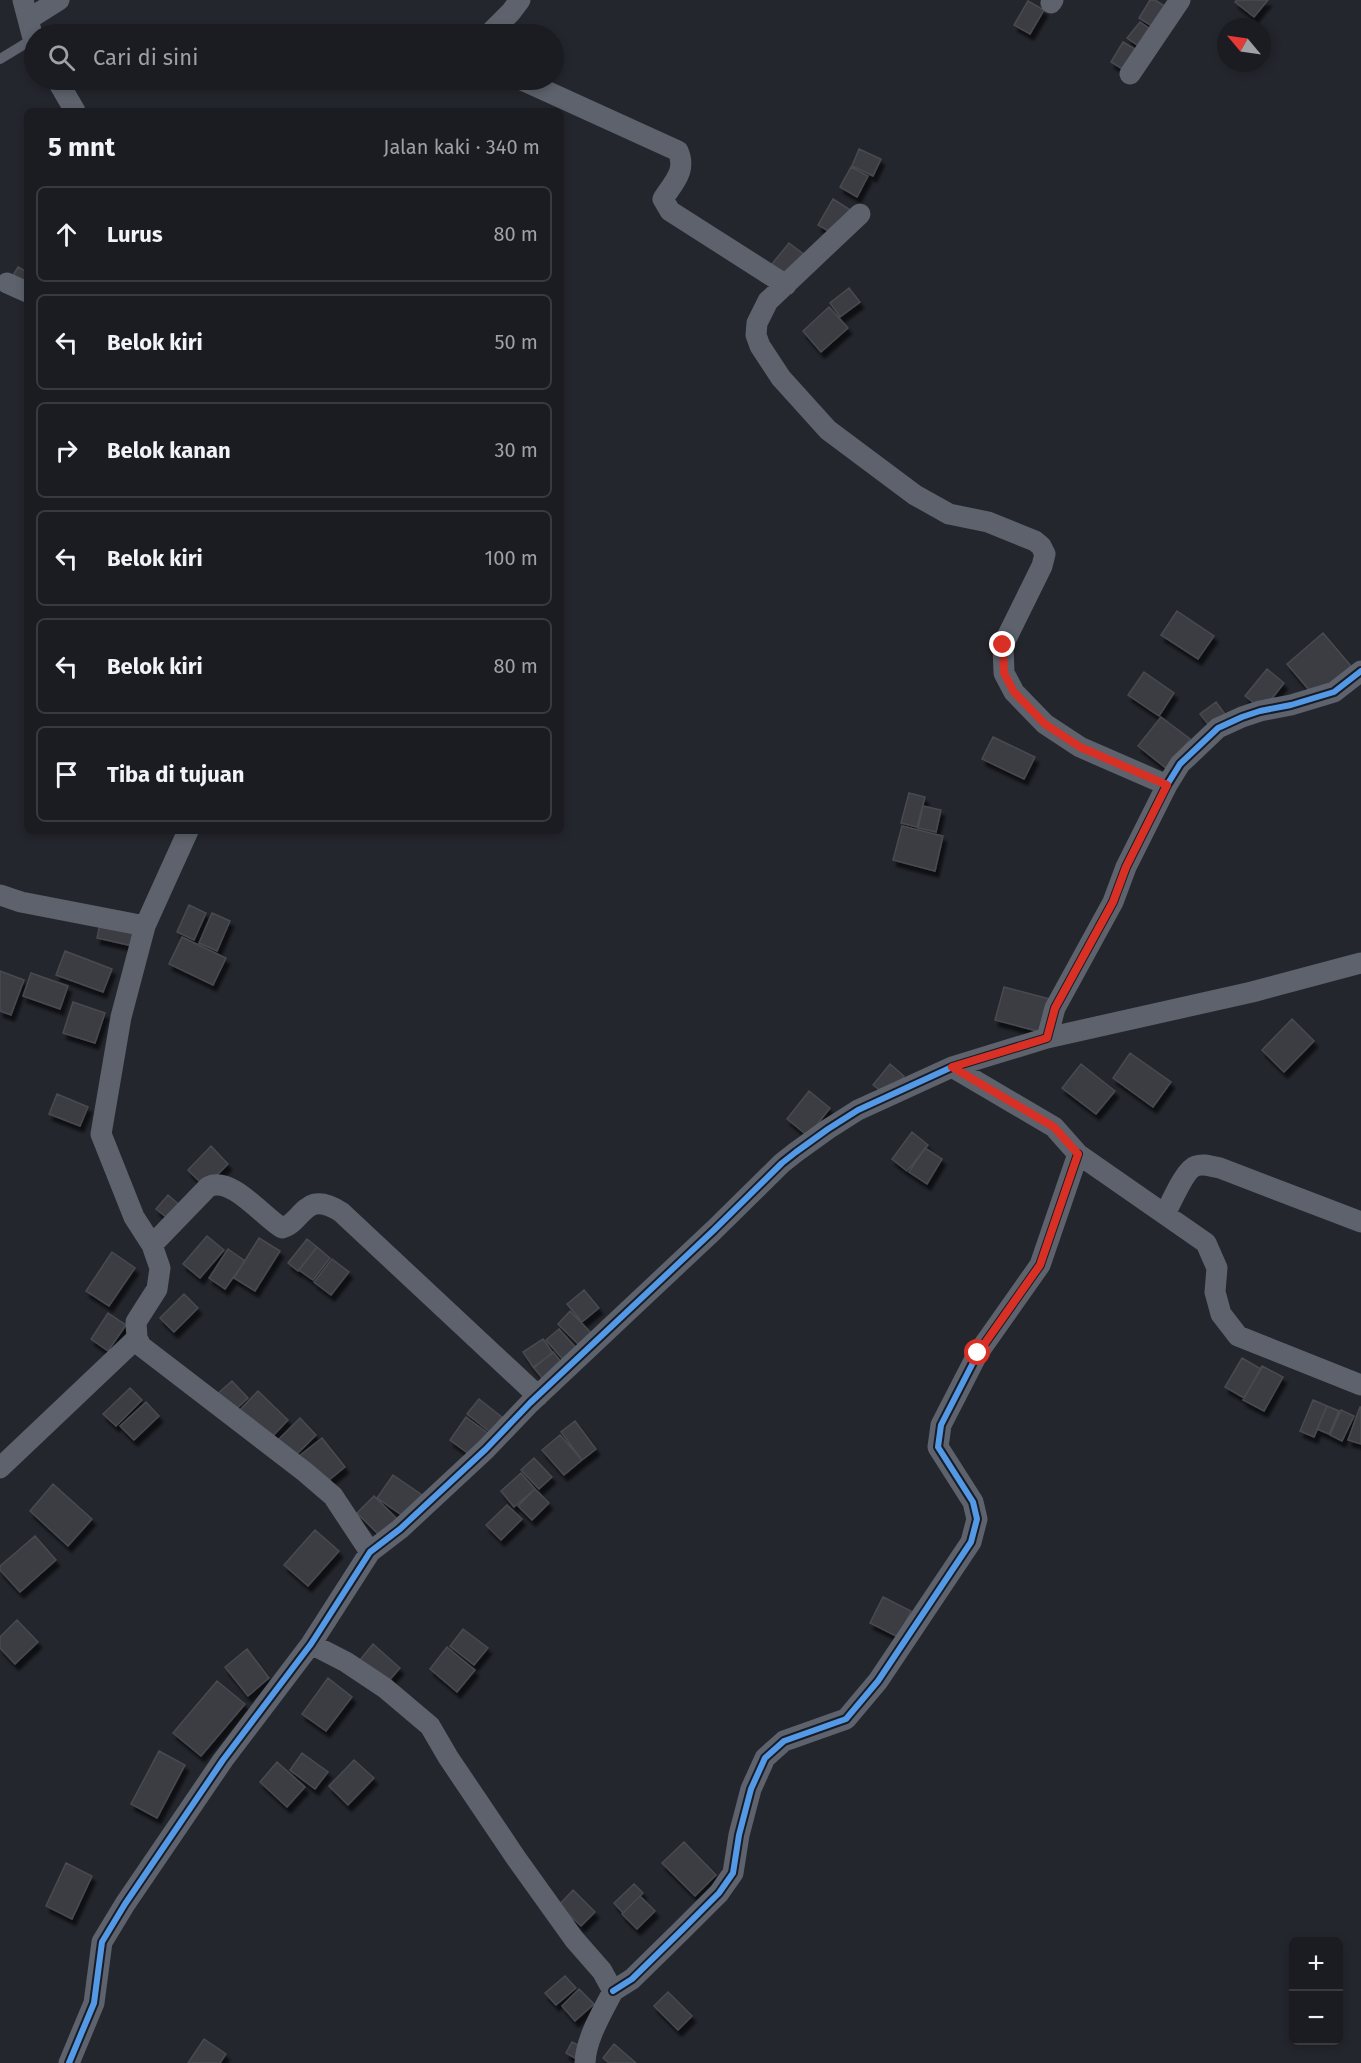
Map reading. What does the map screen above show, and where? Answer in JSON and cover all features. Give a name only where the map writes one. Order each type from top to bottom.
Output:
[{"type":"street","points":[[31,24],[59,0]]},
{"type":"street","points":[[499,24],[520,0]]},
{"type":"street","points":[[1130,74],[1180,0]]},
{"type":"street","points":[[63,90],[73,108]]},
{"type":"street","points":[[544,90],[678,151],[683,160],[681,171],[663,200],[665,205],[670,211],[786,285]]},
{"type":"street","points":[[860,214],[768,301],[757,323],[756,335],[760,346],[781,378],[828,430],[915,495],[949,514],[988,522],[1035,541],[1045,554],[1042,566],[1003,645],[1004,673],[1014,692],[1045,724],[1080,747],[1167,785]]},
{"type":"street","points":[[7,282],[24,290]]},
{"type":"street","points":[[1047,1038],[1055,1008],[1113,902],[1126,867],[1180,764],[1218,728],[1260,711],[1291,705],[1334,692],[1361,671]]},
{"type":"street","points":[[187,834],[145,926],[122,1017],[101,1134],[134,1217],[152,1245],[160,1268],[157,1288],[136,1322],[137,1338],[141,1346],[333,1496],[370,1552]]},
{"type":"street","points":[[0,895],[21,902],[145,926]]},
{"type":"street","points":[[69,2063],[94,2003],[102,1942],[185,1814],[311,1644],[370,1552],[400,1529],[486,1449],[538,1396],[789,1157],[858,1110],[952,1067],[1047,1038],[1252,992],[1361,963]]},
{"type":"street","points":[[952,1067],[1054,1127],[1078,1154],[1206,1243],[1217,1268],[1215,1292],[1221,1314],[1238,1336],[1361,1385]]},
{"type":"street","points":[[585,2063],[585,2056],[594,2030],[613,1991],[632,1979],[683,1929],[719,1893],[733,1873],[739,1835],[751,1789],[765,1758],[784,1741],[846,1719],[878,1681],[971,1542],[977,1519],[973,1502],[938,1447],[941,1425],[978,1353],[1040,1265],[1078,1154]]},
{"type":"street","points":[[1165,1214],[1190,1168],[1206,1165],[1220,1168],[1361,1222]]},
{"type":"street","points":[[152,1245],[208,1187],[214,1184],[232,1189],[282,1228],[287,1227],[303,1210],[312,1205],[333,1207],[538,1396]]},
{"type":"street","points":[[0,1468],[137,1338]]},
{"type":"street","points":[[311,1644],[346,1662],[385,1688],[430,1726],[448,1757],[516,1858],[574,1939],[602,1971],[613,1991]]},
{"type":"lane","points":[[0,59],[24,32]]},
{"type":"building","points":[[1150,0],[1155,0],[1171,10],[1158,30],[1139,18]]},
{"type":"building","points":[[1237,0],[1268,0],[1254,17],[1235,2]]},
{"type":"building","points":[[1028,1],[1044,10],[1030,34],[1014,25]]},
{"type":"building","points":[[1140,22],[1155,32],[1143,49],[1127,38]]},
{"type":"building","points":[[1123,42],[1142,53],[1129,73],[1111,62]]},
{"type":"building","points":[[859,149],[881,159],[873,176],[852,166]]},
{"type":"building","points":[[851,167],[868,176],[857,197],[840,187]]},
{"type":"building","points":[[833,199],[852,211],[837,236],[818,225]]},
{"type":"building","points":[[789,243],[806,256],[789,278],[772,264]]},
{"type":"building","points":[[18,267],[24,270],[24,284],[12,277]]},
{"type":"building","points":[[849,288],[860,302],[840,317],[830,303]]},
{"type":"building","points":[[829,307],[848,328],[821,352],[803,331]]},
{"type":"building","points":[[1177,611],[1214,636],[1198,659],[1161,635]]},
{"type":"building","points":[[1323,633],[1351,666],[1315,697],[1287,664]]},
{"type":"building","points":[[1267,669],[1284,683],[1263,710],[1245,696]]},
{"type":"building","points":[[1144,672],[1174,693],[1159,716],[1128,695]]},
{"type":"building","points":[[1216,702],[1230,721],[1215,733],[1200,714]]},
{"type":"building","points":[[1161,717],[1190,739],[1167,769],[1138,746]]},
{"type":"building","points":[[993,737],[1035,757],[1024,779],[982,759]]},
{"type":"building","points":[[909,793],[925,797],[917,827],[901,823]]},
{"type":"building","points":[[923,806],[941,810],[936,832],[918,828]]},
{"type":"building","points":[[902,826],[943,836],[935,871],[893,860]]},
{"type":"building","points":[[189,905],[206,913],[194,940],[177,932]]},
{"type":"building","points":[[212,913],[230,921],[217,951],[199,943]]},
{"type":"building","points":[[101,920],[137,928],[133,946],[97,938]]},
{"type":"building","points":[[182,937],[226,958],[213,985],[169,964]]},
{"type":"building","points":[[65,951],[112,969],[103,992],[56,975]]},
{"type":"building","points":[[0,971],[24,980],[11,1015],[0,1011]]},
{"type":"building","points":[[31,973],[68,986],[60,1009],[23,996]]},
{"type":"building","points":[[1004,987],[1050,999],[1041,1032],[995,1020]]},
{"type":"building","points":[[73,1002],[105,1013],[95,1043],[63,1033]]},
{"type":"building","points":[[1292,1019],[1314,1041],[1284,1072],[1262,1050]]},
{"type":"building","points":[[1130,1053],[1171,1082],[1153,1107],[1113,1078]]},
{"type":"building","points":[[890,1064],[904,1076],[887,1096],[873,1085]]},
{"type":"building","points":[[1081,1064],[1115,1091],[1096,1114],[1062,1088]]},
{"type":"building","points":[[809,1091],[830,1108],[808,1136],[787,1119]]},
{"type":"building","points":[[57,1094],[88,1107],[80,1126],[49,1114]]},
{"type":"building","points":[[912,1132],[928,1145],[907,1171],[892,1159]]},
{"type":"building","points":[[211,1146],[228,1164],[205,1187],[188,1170]]},
{"type":"building","points":[[925,1148],[942,1159],[927,1184],[909,1172]]},
{"type":"building","points":[[168,1195],[183,1208],[171,1221],[156,1209]]},
{"type":"building","points":[[207,1236],[224,1250],[200,1278],[183,1264]]},
{"type":"building","points":[[259,1238],[280,1251],[255,1291],[234,1278]]},
{"type":"building","points":[[307,1239],[317,1247],[298,1271],[288,1263]]},
{"type":"building","points":[[317,1247],[330,1258],[313,1280],[299,1270]]},
{"type":"building","points":[[228,1249],[245,1261],[225,1289],[209,1278]]},
{"type":"building","points":[[112,1252],[135,1268],[109,1306],[86,1291]]},
{"type":"building","points":[[332,1259],[349,1272],[331,1295],[314,1282]]},
{"type":"building","points":[[584,1290],[599,1308],[582,1322],[567,1304]]},
{"type":"building","points":[[184,1294],[198,1308],[174,1332],[160,1318]]},
{"type":"building","points":[[570,1311],[595,1337],[583,1349],[558,1324]]},
{"type":"building","points":[[108,1313],[126,1325],[108,1351],[91,1339]]},
{"type":"building","points":[[559,1329],[579,1351],[566,1363],[546,1340]]},
{"type":"building","points":[[543,1339],[553,1353],[533,1367],[523,1352]]},
{"type":"building","points":[[553,1352],[566,1368],[547,1384],[534,1368]]},
{"type":"building","points":[[1242,1358],[1261,1369],[1244,1398],[1225,1387]]},
{"type":"building","points":[[1262,1366],[1283,1377],[1264,1411],[1243,1400]]},
{"type":"building","points":[[232,1381],[248,1398],[231,1414],[215,1396]]},
{"type":"building","points":[[130,1388],[142,1400],[116,1426],[103,1414]]},
{"type":"building","points":[[258,1391],[288,1420],[268,1441],[238,1412]]},
{"type":"building","points":[[479,1399],[502,1417],[490,1432],[467,1414]]},
{"type":"building","points":[[1313,1400],[1327,1406],[1314,1437],[1300,1431]]},
{"type":"building","points":[[146,1402],[159,1416],[134,1440],[120,1426]]},
{"type":"building","points":[[1327,1406],[1339,1411],[1329,1434],[1317,1429]]},
{"type":"building","points":[[1361,1407],[1361,1444],[1348,1440]]},
{"type":"building","points":[[1341,1410],[1354,1416],[1342,1441],[1330,1435]]},
{"type":"building","points":[[466,1417],[489,1434],[473,1457],[450,1440]]},
{"type":"building","points":[[300,1418],[316,1435],[292,1459],[276,1442]]},
{"type":"building","points":[[575,1421],[596,1449],[582,1460],[561,1432]]},
{"type":"building","points":[[560,1435],[582,1460],[564,1475],[542,1450]]},
{"type":"building","points":[[322,1438],[345,1467],[323,1485],[299,1456]]},
{"type":"building","points":[[534,1458],[552,1477],[539,1489],[521,1470]]},
{"type":"building","points":[[521,1473],[535,1489],[514,1507],[501,1491]]},
{"type":"building","points":[[393,1475],[422,1495],[406,1518],[377,1498]]},
{"type":"building","points":[[53,1484],[92,1519],[68,1546],[30,1511]]},
{"type":"building","points":[[535,1489],[549,1503],[532,1520],[518,1506]]},
{"type":"building","points":[[374,1496],[398,1520],[381,1537],[357,1513]]},
{"type":"building","points":[[507,1505],[522,1519],[501,1540],[486,1525]]},
{"type":"building","points":[[315,1530],[339,1551],[308,1586],[284,1565]]},
{"type":"building","points":[[35,1536],[56,1560],[20,1592],[0,1570],[0,1566]]},
{"type":"building","points":[[883,1597],[911,1611],[898,1637],[870,1623]]},
{"type":"building","points":[[17,1620],[38,1642],[15,1664],[0,1648],[0,1637]]},
{"type":"building","points":[[463,1629],[488,1648],[474,1665],[450,1646]]},
{"type":"building","points":[[373,1644],[400,1668],[387,1683],[360,1660]]},
{"type":"building","points":[[447,1647],[475,1670],[457,1692],[430,1669]]},
{"type":"building","points":[[247,1649],[269,1678],[248,1696],[225,1667]]},
{"type":"building","points":[[328,1678],[352,1697],[326,1731],[302,1714]]},
{"type":"building","points":[[217,1681],[245,1704],[201,1756],[173,1733]]},
{"type":"building","points":[[159,1751],[185,1765],[157,1818],[131,1804]]},
{"type":"building","points":[[302,1753],[328,1772],[315,1789],[290,1770]]},
{"type":"building","points":[[354,1760],[374,1778],[348,1805],[329,1786]]},
{"type":"building","points":[[277,1762],[305,1787],[287,1807],[260,1782]]},
{"type":"building","points":[[684,1842],[716,1875],[695,1896],[662,1863]]},
{"type":"building","points":[[66,1863],[92,1876],[72,1919],[46,1906]]},
{"type":"building","points":[[634,1884],[643,1893],[623,1913],[614,1903]]},
{"type":"building","points":[[573,1890],[595,1912],[581,1926],[559,1905]]},
{"type":"building","points":[[640,1896],[655,1911],[637,1929],[622,1914]]},
{"type":"building","points":[[565,1976],[576,1988],[556,2005],[545,1993]]},
{"type":"building","points":[[579,1989],[594,2004],[575,2021],[562,2006]]},
{"type":"building","points":[[668,1992],[692,2016],[678,2030],[654,2006]]},
{"type":"building","points":[[204,2039],[226,2054],[220,2063],[188,2063]]},
{"type":"building","points":[[572,2042],[586,2049],[580,2061],[566,2053]]},
{"type":"building","points":[[614,2044],[636,2063],[609,2063],[603,2058]]},
{"type":"cycle path","points":[[69,2063],[94,2003],[102,1942],[125,1904],[223,1760],[311,1644],[370,1552],[400,1529],[486,1449],[530,1403],[796,1152],[858,1110],[952,1067],[1047,1038],[1055,1008],[1113,902],[1126,867],[1180,764],[1218,728],[1260,711],[1291,705],[1334,692],[1361,671]]},
{"type":"cycle path","points":[[613,1991],[632,1979],[683,1929],[719,1893],[733,1873],[739,1835],[751,1789],[765,1758],[784,1741],[846,1719],[878,1681],[971,1542],[977,1519],[973,1502],[938,1447],[941,1425],[978,1353],[1040,1265],[1078,1154]]},
{"type":"route","points":[[978,1353],[1040,1265],[1078,1154],[1054,1127],[952,1067],[1047,1038],[1055,1008],[1113,902],[1126,867],[1167,785],[1080,747],[1045,724],[1014,692],[1004,673],[1003,645]]}]
